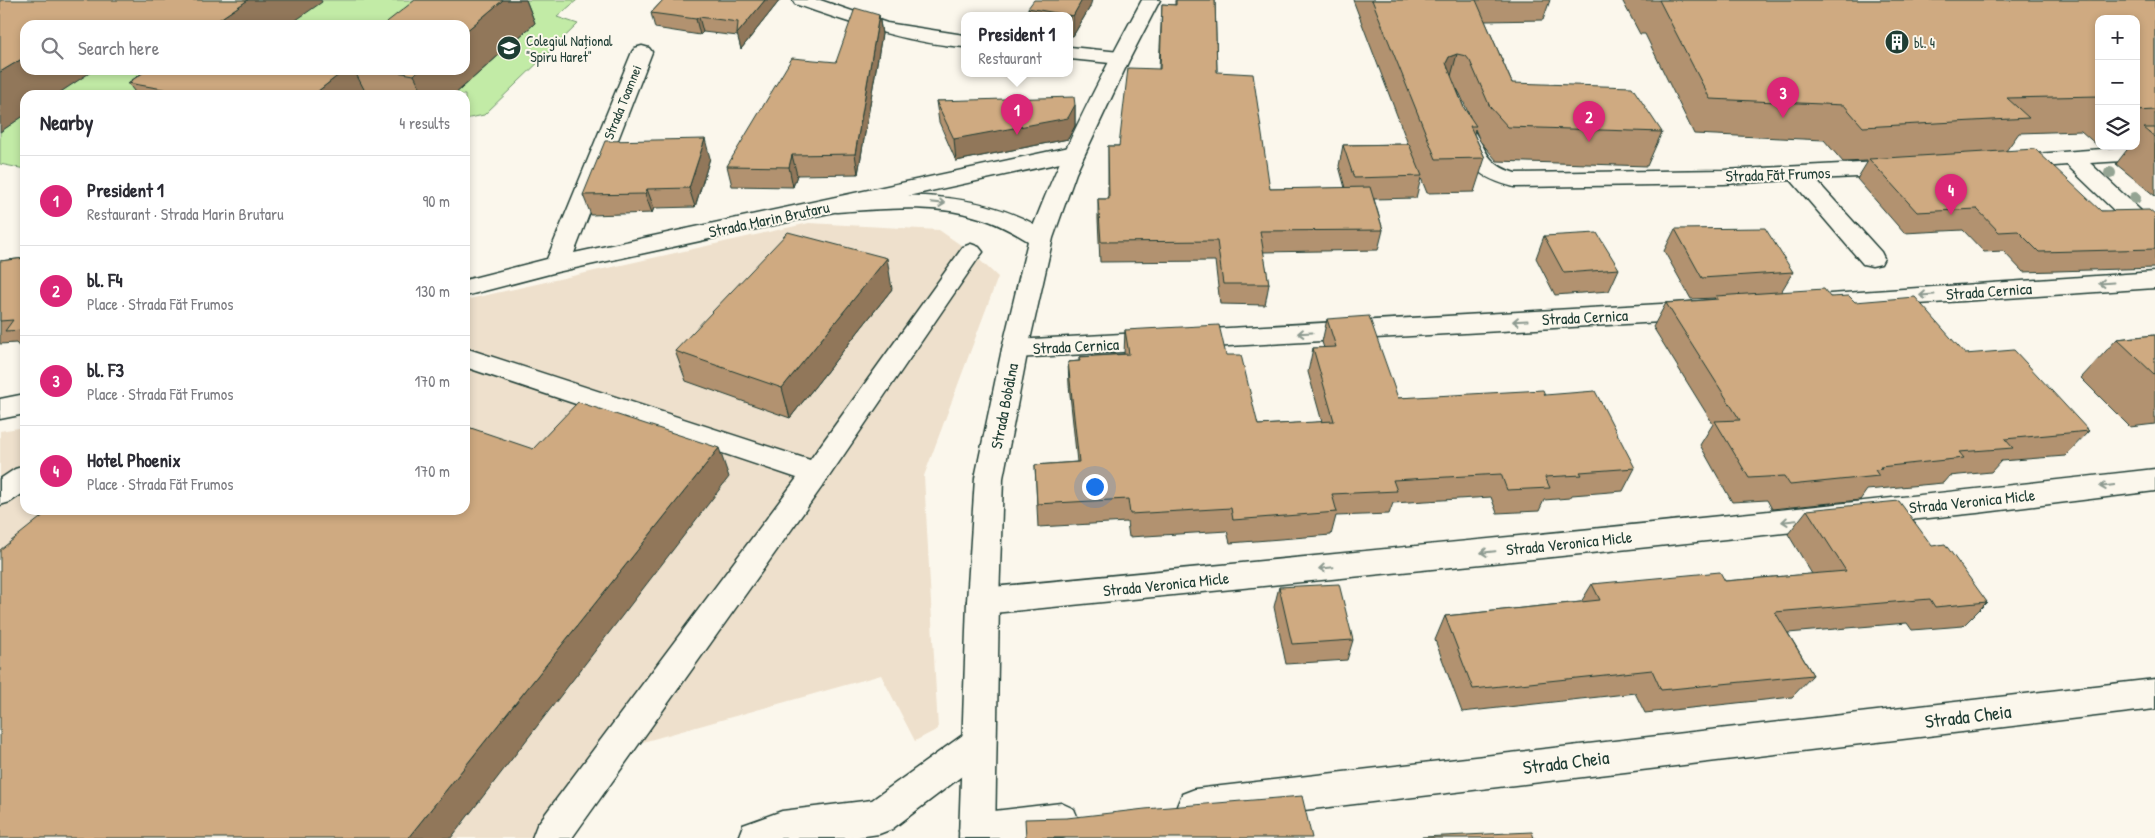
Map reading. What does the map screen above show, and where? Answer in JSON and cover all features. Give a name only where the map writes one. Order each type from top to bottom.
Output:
[{"type":"street","points":[[802,0],[883,28],[961,41]]},
{"type":"street","name":"Strada Bobâlna","points":[[977,834],[983,601],[989,478],[1015,350],[1041,238],[1074,153],[1120,58],[1151,0]]},
{"type":"street","name":"Strada Toamnei","points":[[557,264],[642,52]]},
{"type":"street","points":[[1073,53],[1120,58]]},
{"type":"street","name":"Strada Făt Frumos","points":[[1456,111],[1472,153],[1478,162],[1488,170],[1514,180],[1921,168]]},
{"type":"street","points":[[1988,164],[2155,152]]},
{"type":"street","name":"Strada Marin Brutaru","points":[[470,287],[557,264],[1074,153]]},
{"type":"street","points":[[2073,159],[2155,237]]},
{"type":"street","points":[[1797,173],[1872,258]]},
{"type":"street","points":[[837,205],[906,201],[964,206],[1012,222],[1041,238]]},
{"type":"street","points":[[550,838],[816,473],[971,252]]},
{"type":"street","name":"Strada Cernica","points":[[1788,305],[2155,280]]},
{"type":"street","name":"Strada Cernica","points":[[1015,350],[1720,309]]},
{"type":"street","points":[[470,359],[816,473]]},
{"type":"street","points":[[0,409],[20,405]]},
{"type":"street","points":[[0,494],[20,480]]},
{"type":"street","name":"Strada Veronica Micle","points":[[983,601],[1552,545],[1977,501],[2155,480]]},
{"type":"street","name":"Strada Cheia","points":[[1165,809],[2155,694]]},
{"type":"street","points":[[756,838],[782,829],[874,827],[979,743]]},
{"type":"street","points":[[977,834],[1096,817]]},
{"type":"shaded area","points":[[809,223],[939,230],[971,252],[998,277],[924,476],[938,729],[915,741],[881,675],[632,745],[574,838],[0,838],[0,431],[20,428],[20,515],[470,515],[470,299]]},
{"type":"green space","name":"Colegiul Național \"Spiru Haret\"","points":[[198,0],[577,0],[557,17],[578,24],[484,115],[470,118],[470,90],[63,90],[86,75],[470,75],[470,20],[168,20]]},
{"type":"green space","points":[[20,118],[20,168],[0,164],[0,132]]},
{"type":"building","points":[[0,0],[248,0],[218,20],[20,20],[20,60],[0,72]]},
{"type":"building","points":[[415,0],[503,0],[470,28],[470,20],[389,20]]},
{"type":"building","points":[[663,0],[765,0],[737,34],[738,22],[651,13]]},
{"type":"building","points":[[1034,0],[1082,0],[1073,16],[1073,12],[1050,12],[1028,8]]},
{"type":"building","points":[[1176,0],[1215,0],[1217,72],[1253,74],[1270,189],[1370,187],[1383,230],[1260,231],[1269,284],[1223,284],[1217,241],[1101,242],[1098,199],[1109,199],[1108,146],[1119,146],[1128,68],[1160,69],[1162,4],[1176,5]]},
{"type":"building","points":[[1372,0],[1476,0],[1512,83],[1632,87],[1662,132],[1508,127],[1490,107],[1470,61],[1466,56],[1457,54],[1449,57],[1446,63],[1464,108],[1476,126],[1470,126],[1485,158],[1436,159]]},
{"type":"building","points":[[1659,0],[2155,0],[2155,110],[2140,111],[2140,15],[2095,15],[2095,96],[2007,98],[2029,118],[1863,127],[1844,105],[1710,99]]},
{"type":"building","points":[[855,8],[879,15],[855,154],[792,155],[789,167],[727,166],[792,58],[836,62]]},
{"type":"building","points":[[140,75],[339,75],[319,90],[169,90],[128,83]]},
{"type":"building","points":[[1074,97],[1075,105],[1068,118],[954,139],[936,101]]},
{"type":"building","points":[[2144,128],[2155,128],[2155,137]]},
{"type":"building","points":[[705,139],[689,188],[647,189],[645,194],[583,195],[605,141]]},
{"type":"building","points":[[1409,144],[1422,176],[1354,178],[1343,145]]},
{"type":"building","points":[[2035,149],[2101,211],[2149,210],[2155,215],[2155,249],[2039,252],[2018,231],[1999,232],[1977,209],[1917,212],[1869,159]]},
{"type":"building","points":[[1765,228],[1793,272],[1702,278],[1675,229]]},
{"type":"building","points":[[788,232],[887,258],[782,388],[675,351]]},
{"type":"building","points":[[1597,233],[1619,269],[1564,273],[1544,236]]},
{"type":"building","points":[[20,259],[20,330],[5,331],[13,320],[0,321],[0,261]]},
{"type":"building","points":[[1824,289],[1830,297],[1849,296],[1855,302],[1915,297],[1965,354],[2014,350],[2089,431],[2005,439],[2013,448],[1959,452],[1964,458],[1880,467],[1882,469],[1875,470],[1879,476],[1790,485],[1784,476],[1749,478],[1715,421],[1740,420],[1666,303],[1718,299],[1716,296]]},
{"type":"building","points":[[1369,316],[1398,398],[1543,390],[1545,395],[1595,391],[1635,468],[1580,472],[1582,475],[1545,477],[1550,488],[1507,490],[1501,474],[1393,480],[1397,491],[1332,494],[1337,512],[1233,520],[1231,508],[1130,514],[1128,499],[1037,504],[1035,465],[1079,462],[1068,362],[1080,361],[1079,357],[1129,354],[1125,330],[1219,325],[1226,355],[1241,355],[1258,425],[1334,421],[1313,348],[1336,347],[1327,319]]},
{"type":"building","points":[[2155,335],[2155,375],[2117,339]]},
{"type":"building","points":[[578,402],[719,448],[408,838],[0,838],[0,550],[44,515],[470,515],[470,428],[533,449]]},
{"type":"building","points":[[1899,501],[1932,546],[1945,544],[1987,602],[1935,607],[1930,599],[1775,612],[1813,675],[1661,690],[1652,670],[1473,689],[1445,616],[1600,600],[1592,584],[1720,572],[1725,581],[1846,571],[1807,510]]},
{"type":"building","points":[[1339,584],[1353,640],[1292,644],[1279,587]]},
{"type":"building","points":[[1302,796],[1312,838],[1026,838],[1025,819],[1067,818],[1145,809]]},
{"type":"building","points":[[1532,832],[1534,838],[1422,838],[1422,837]]},
{"type":"place","name":"bl. 4","points":[[1897,42]]},
{"type":"place","name":"Colegiul Național \"Spiru Haret\"","points":[[509,48]]},
{"type":"place","name":"bl. F3","points":[[1783,118]]},
{"type":"place","name":"President 1","points":[[1017,135]]},
{"type":"place","name":"bl. F4","points":[[1589,142]]},
{"type":"place","name":"Hotel Phoenix","points":[[1951,215]]}]
